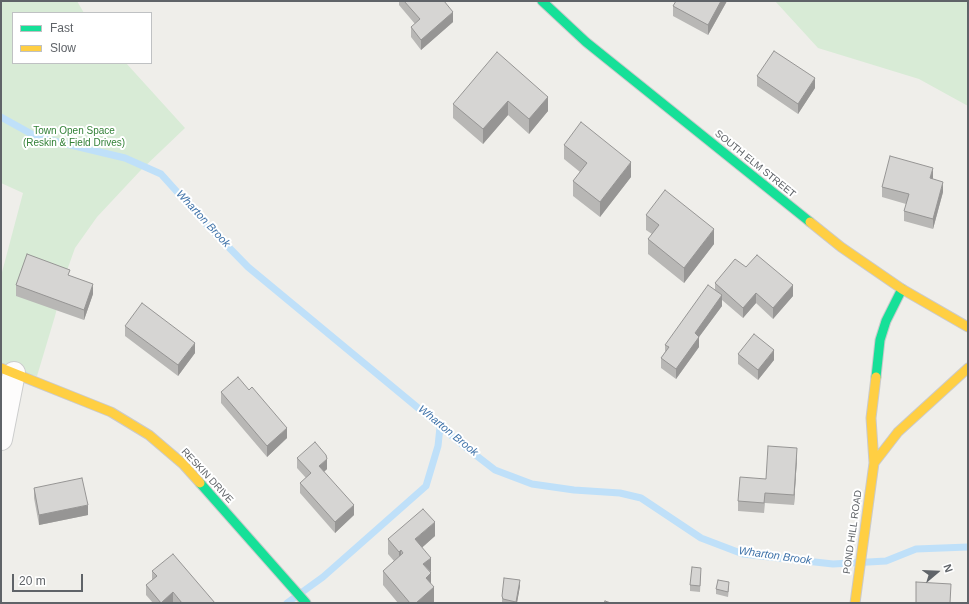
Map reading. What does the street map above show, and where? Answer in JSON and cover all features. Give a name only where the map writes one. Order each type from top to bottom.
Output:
[{"type":"main road","name":"SOUTH ELM STREET","points":[[542,1],[586,42],[841,246],[902,289],[948,317],[968,327]]},
{"type":"main road","name":"POND HILL ROAD","points":[[855,603],[864,528],[874,464],[871,418],[880,340],[886,321],[902,289]]},
{"type":"main road","name":"POND HILL ROAD","points":[[874,464],[898,432],[968,368]]},
{"type":"main road","name":"RESKIN DRIVE","points":[[8,370],[111,412],[149,435],[183,464],[306,603]]},
{"type":"street","points":[[1,439],[8,370]]},
{"type":"green space","name":"Town Open Space (Reskin & Field Drives)","points":[[1,1],[77,1],[83,12],[12,12],[12,64],[127,64],[185,128],[140,171],[97,217],[75,248],[65,276],[37,376],[1,370],[1,276],[23,193],[1,183]]},
{"type":"green space","points":[[775,1],[968,1],[968,106],[919,79],[818,48]]},
{"type":"building","points":[[404,1],[444,1],[453,12],[421,40],[411,27],[420,19]]},
{"type":"building","points":[[676,1],[721,1],[708,25],[673,6]]},
{"type":"building","points":[[774,51],[815,78],[798,104],[757,76]]},
{"type":"building","points":[[497,52],[548,97],[529,119],[508,101],[483,129],[453,104]]},
{"type":"building","points":[[581,122],[631,162],[600,202],[573,181],[587,163],[564,145]]},
{"type":"building","points":[[890,156],[933,168],[930,178],[943,182],[933,219],[904,211],[909,194],[882,187]]},
{"type":"building","points":[[665,190],[714,229],[684,268],[648,239],[659,225],[646,215]]},
{"type":"building","points":[[27,254],[70,270],[68,275],[93,284],[84,310],[16,285]]},
{"type":"building","points":[[757,255],[793,285],[773,308],[756,293],[743,308],[715,283],[735,259],[746,267]]},
{"type":"building","points":[[708,285],[722,295],[695,333],[699,337],[676,369],[661,358],[669,347],[665,345]]},
{"type":"building","points":[[142,303],[195,343],[178,365],[125,326]]},
{"type":"building","points":[[754,334],[774,350],[758,370],[738,354]]},
{"type":"building","points":[[238,377],[249,390],[252,387],[287,428],[267,446],[221,392]]},
{"type":"building","points":[[315,442],[326,455],[327,459],[319,466],[354,505],[335,522],[300,483],[311,473],[297,458]]},
{"type":"building","points":[[768,446],[797,448],[794,495],[765,493],[764,503],[738,501],[740,477],[766,479]]},
{"type":"building","points":[[82,478],[88,505],[39,515],[34,488]]},
{"type":"building","points":[[423,509],[435,522],[415,539],[431,558],[423,564],[431,573],[426,578],[434,587],[416,603],[410,603],[383,571],[403,553],[401,550],[399,552],[388,539]]},
{"type":"building","points":[[173,554],[215,603],[182,603],[173,592],[161,603],[146,585],[157,576],[152,571]]},
{"type":"building","points":[[692,567],[701,568],[700,586],[690,585]]},
{"type":"building","points":[[504,578],[520,580],[516,602],[503,599]]},
{"type":"building","points":[[718,580],[729,582],[728,592],[716,589]]},
{"type":"building","points":[[916,582],[951,584],[950,603],[916,603]]},
{"type":"waterway","name":"Wharton Brook","points":[[1,117],[37,137],[125,158],[161,174],[206,224],[248,267],[495,470],[532,484],[574,490],[620,493],[641,498],[701,538],[743,554],[833,564],[886,561],[916,549],[968,547]]},
{"type":"waterway","points":[[287,603],[323,577],[426,486],[438,446],[440,427]]},
{"type":"traffic: fast","points":[[542,1],[586,42],[810,222]]},
{"type":"traffic: fast","points":[[876,377],[880,340],[886,321],[902,289]]},
{"type":"traffic: fast","points":[[200,483],[306,603]]},
{"type":"traffic: slow","points":[[810,222],[841,247],[902,289],[968,327]]},
{"type":"traffic: slow","points":[[1,368],[111,412],[149,435],[183,464],[200,483]]},
{"type":"traffic: slow","points":[[874,463],[898,432],[968,368]]},
{"type":"traffic: slow","points":[[855,603],[874,463],[871,418],[876,377]]}]
